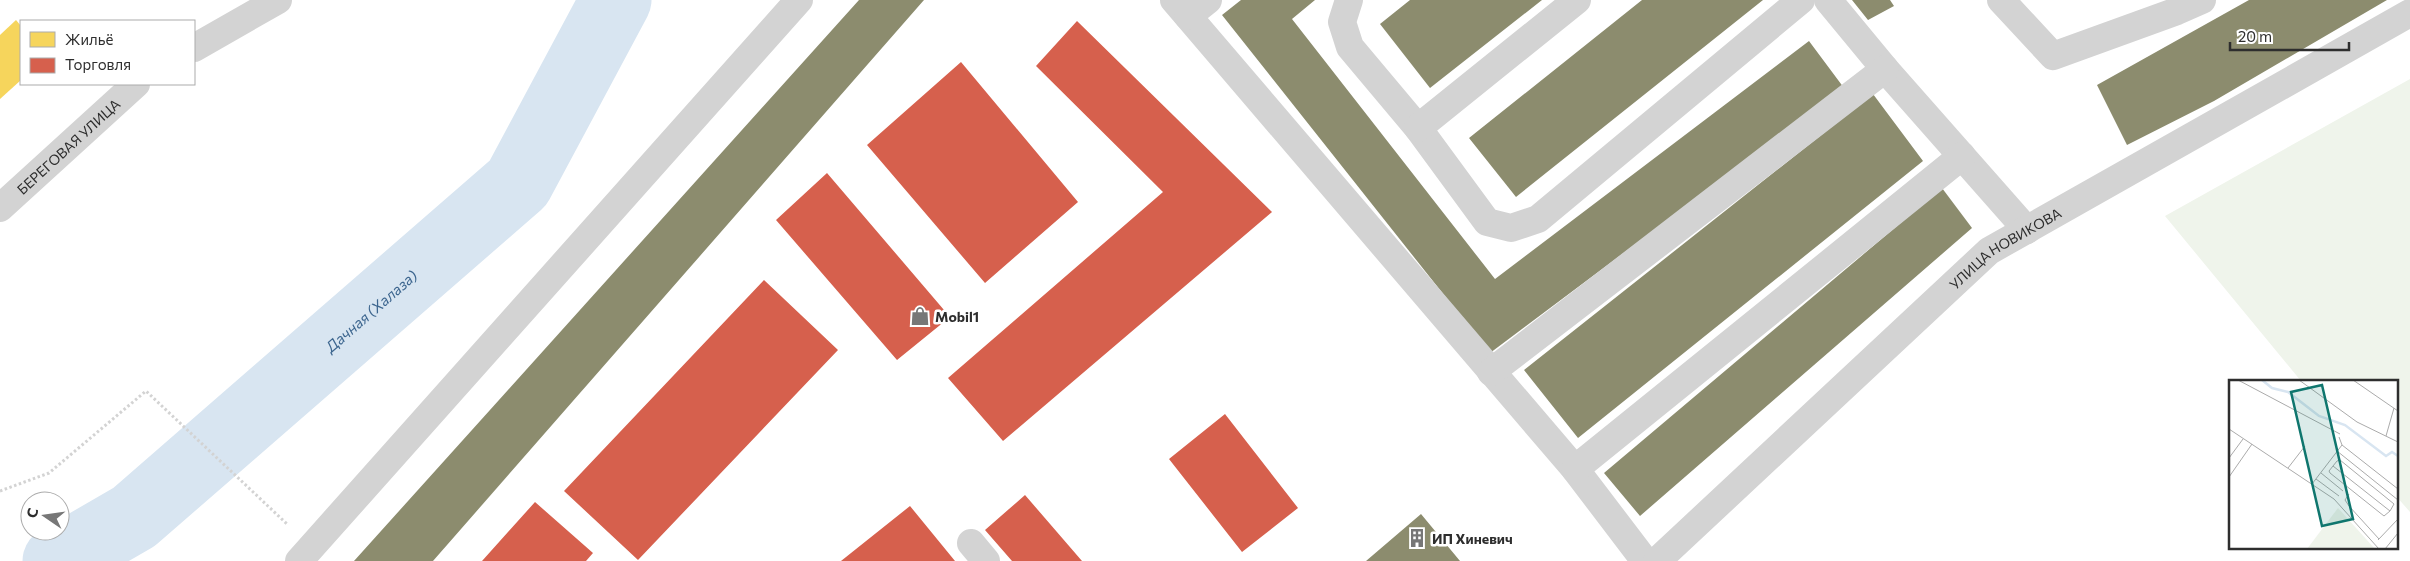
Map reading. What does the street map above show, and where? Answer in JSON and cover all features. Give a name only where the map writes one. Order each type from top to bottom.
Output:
[{"type":"street","points":[[195,47],[278,0]]},
{"type":"street","points":[[305,554],[799,0]]},
{"type":"street","points":[[1349,0],[1342,22],[1350,47],[1418,128],[1487,222],[1511,228],[1538,219],[1801,0]]},
{"type":"street","points":[[1418,128],[1578,0]]},
{"type":"street","points":[[1828,0],[1885,69],[2027,230]]},
{"type":"street","points":[[2001,0],[2053,56],[2172,6],[2202,0]]},
{"type":"street","points":[[1190,5],[1492,372],[1575,469],[1645,561]]},
{"type":"street","name":"УЛИЦА НОВИКОВА","points":[[1657,561],[1989,251],[2410,13]]},
{"type":"street","points":[[1492,372],[1885,69]]},
{"type":"street","name":"БЕРЕГОВАЯ УЛИЦА","points":[[0,208],[135,85]]},
{"type":"street","points":[[1575,469],[1962,156]]},
{"type":"path","points":[[0,491],[49,473],[146,391],[234,475],[305,554]]},
{"type":"shaded area","points":[[2410,79],[2410,512],[2398,498],[2398,380],[2300,380],[2165,216]]},
{"type":"building: Жильё","points":[[16,20],[20,25],[20,81],[0,99],[0,35]]},
{"type":"building: Торговля","points":[[1077,21],[1272,212],[1003,441],[948,378],[1163,192],[1036,66]]},
{"type":"building: Торговля","points":[[961,62],[1078,202],[985,283],[867,145]]},
{"type":"building: Торговля","points":[[827,173],[950,317],[897,360],[776,220]]},
{"type":"building: Торговля","points":[[764,280],[838,350],[638,560],[564,491]]},
{"type":"building: Торговля","points":[[1225,414],[1298,508],[1242,552],[1169,459]]},
{"type":"building: Торговля","points":[[1025,495],[1082,561],[1012,561],[985,530]]},
{"type":"building: Торговля","points":[[535,502],[593,553],[586,561],[482,561]]},
{"type":"building: Торговля","points":[[910,506],[955,561],[841,561]]},
{"type":"building: Промзона","points":[[859,0],[924,0],[433,561],[354,561]]},
{"type":"building: Промзона","points":[[1241,0],[1315,0],[1292,19],[1495,279],[1809,41],[1844,88],[1490,353],[1222,15]]},
{"type":"building: Промзона","points":[[1410,0],[1542,0],[1430,88],[1380,24]]},
{"type":"building: Промзона","points":[[1642,0],[1763,0],[1516,197],[1469,138]]},
{"type":"building: Промзона","points":[[1852,0],[1890,0],[1894,6],[1868,20]]},
{"type":"building: Промзона","points":[[2249,0],[2387,0],[2214,101],[2127,145],[2097,85]]},
{"type":"building: Промзона","points":[[1873,94],[1923,161],[1578,438],[1524,370]]},
{"type":"building: Промзона","points":[[1942,188],[1972,228],[1640,516],[1604,473]]},
{"type":"building: Промзона","name":"ИП Хиневич","points":[[1421,514],[1460,561],[1366,561]]},
{"type":"waterway","name":"Дачная (Халаза)","points":[[58,561],[134,517],[518,183],[616,0]]},
{"type":"place","name":"Mobil1","points":[[920,316]]},
{"type":"place","name":"ИП Хиневич","points":[[1417,538]]}]
